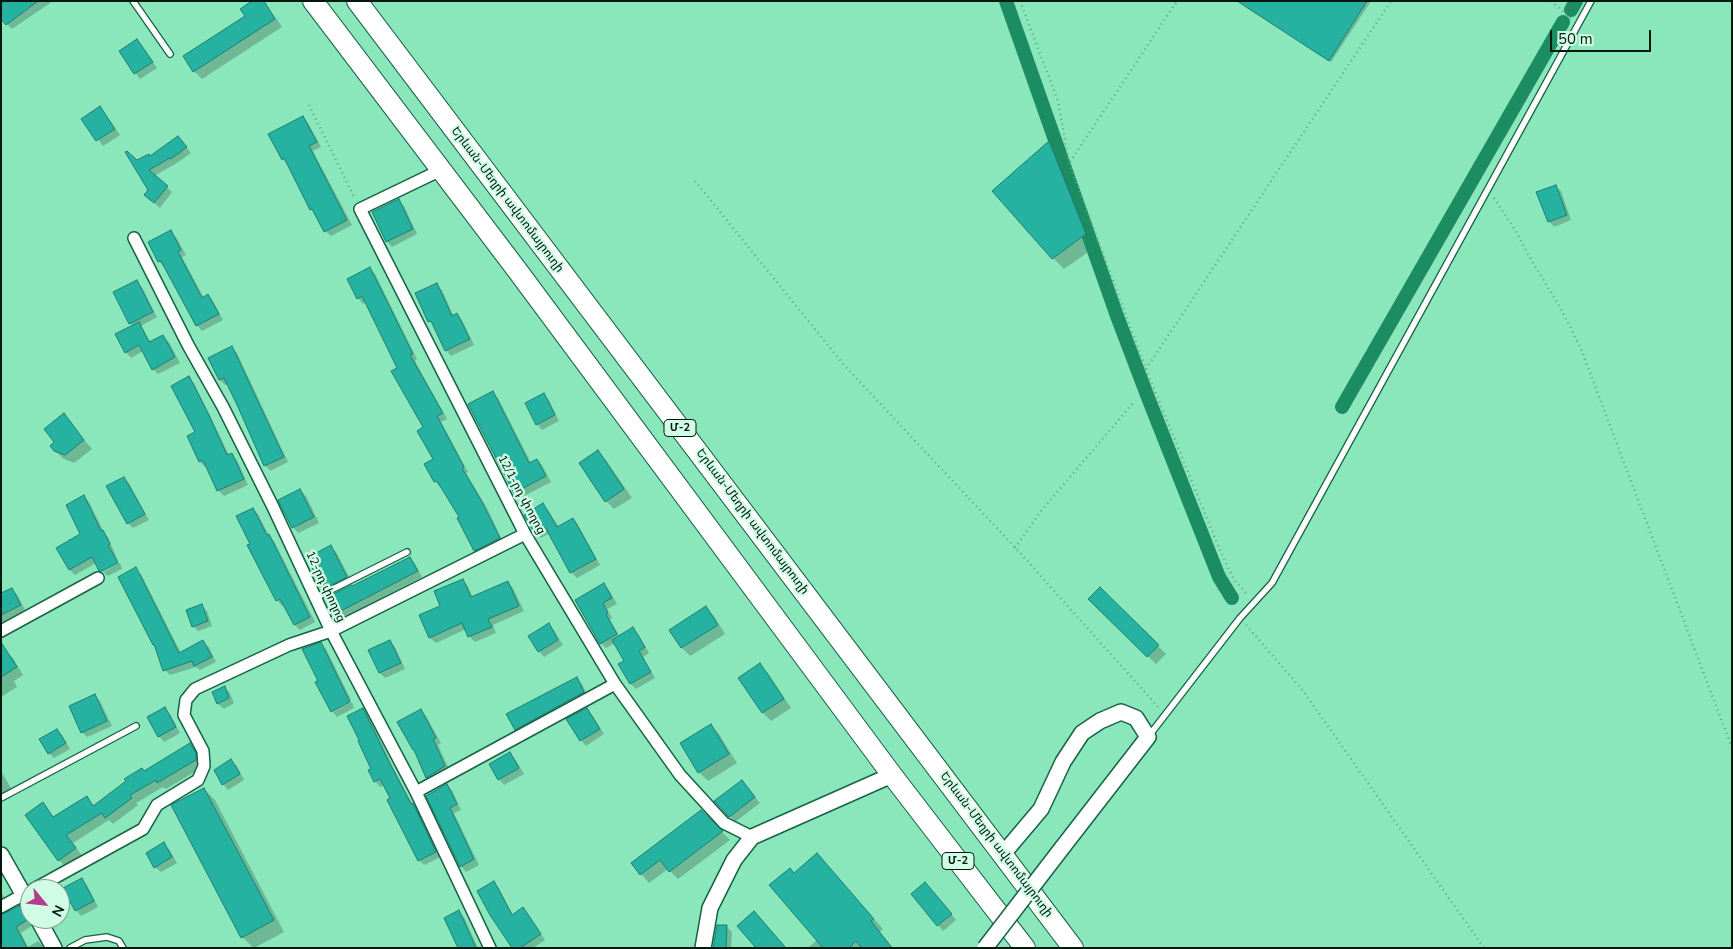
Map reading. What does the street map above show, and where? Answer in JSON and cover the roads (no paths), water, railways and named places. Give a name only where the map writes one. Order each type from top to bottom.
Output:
[{"type":"highway","name":"Մ-2","points":[[313,1],[523,278],[892,775],[1025,948]]},
{"type":"highway","name":"Երևան-Մեղրի ավտոմայրուղի","points":[[357,1],[1073,948]]},
{"type":"street","name":"12/1-րդ փողոց","points":[[441,170],[360,209],[525,534],[615,684],[692,789],[724,823],[752,837]]},
{"type":"street","name":"12-րդ փողոց","points":[[134,238],[188,345],[223,407],[331,631],[416,792],[490,948]]},
{"type":"street","points":[[57,879],[143,829],[157,805],[198,780],[204,766],[203,751],[184,715],[186,700],[195,689],[289,645],[331,631],[525,534]]},
{"type":"street","points":[[1,631],[98,578]]},
{"type":"street","points":[[416,792],[615,684]]},
{"type":"street","points":[[985,948],[1148,736],[1136,718],[1121,712],[1100,721],[1082,733],[1063,762],[1041,810],[1003,854]]},
{"type":"street","points":[[703,948],[710,908],[734,860],[752,837],[892,775]]},
{"type":"street","points":[[1,855],[20,881]]},
{"type":"street","points":[[1,907],[20,899]]},
{"type":"street","points":[[44,929],[54,948]]},
{"type":"lane","points":[[133,1],[170,54]]},
{"type":"lane","points":[[1148,736],[1240,618],[1272,583],[1591,1]]},
{"type":"lane","points":[[316,598],[407,552]]},
{"type":"lane","points":[[1,798],[136,726]]},
{"type":"lane","points":[[70,948],[85,940],[107,937],[119,941],[123,948]]},
{"type":"waterway","points":[[1006,1],[1117,316],[1219,577],[1232,598]]},
{"type":"waterway","points":[[1571,10],[1576,1]]},
{"type":"waterway","points":[[1342,407],[1563,22]]}]
